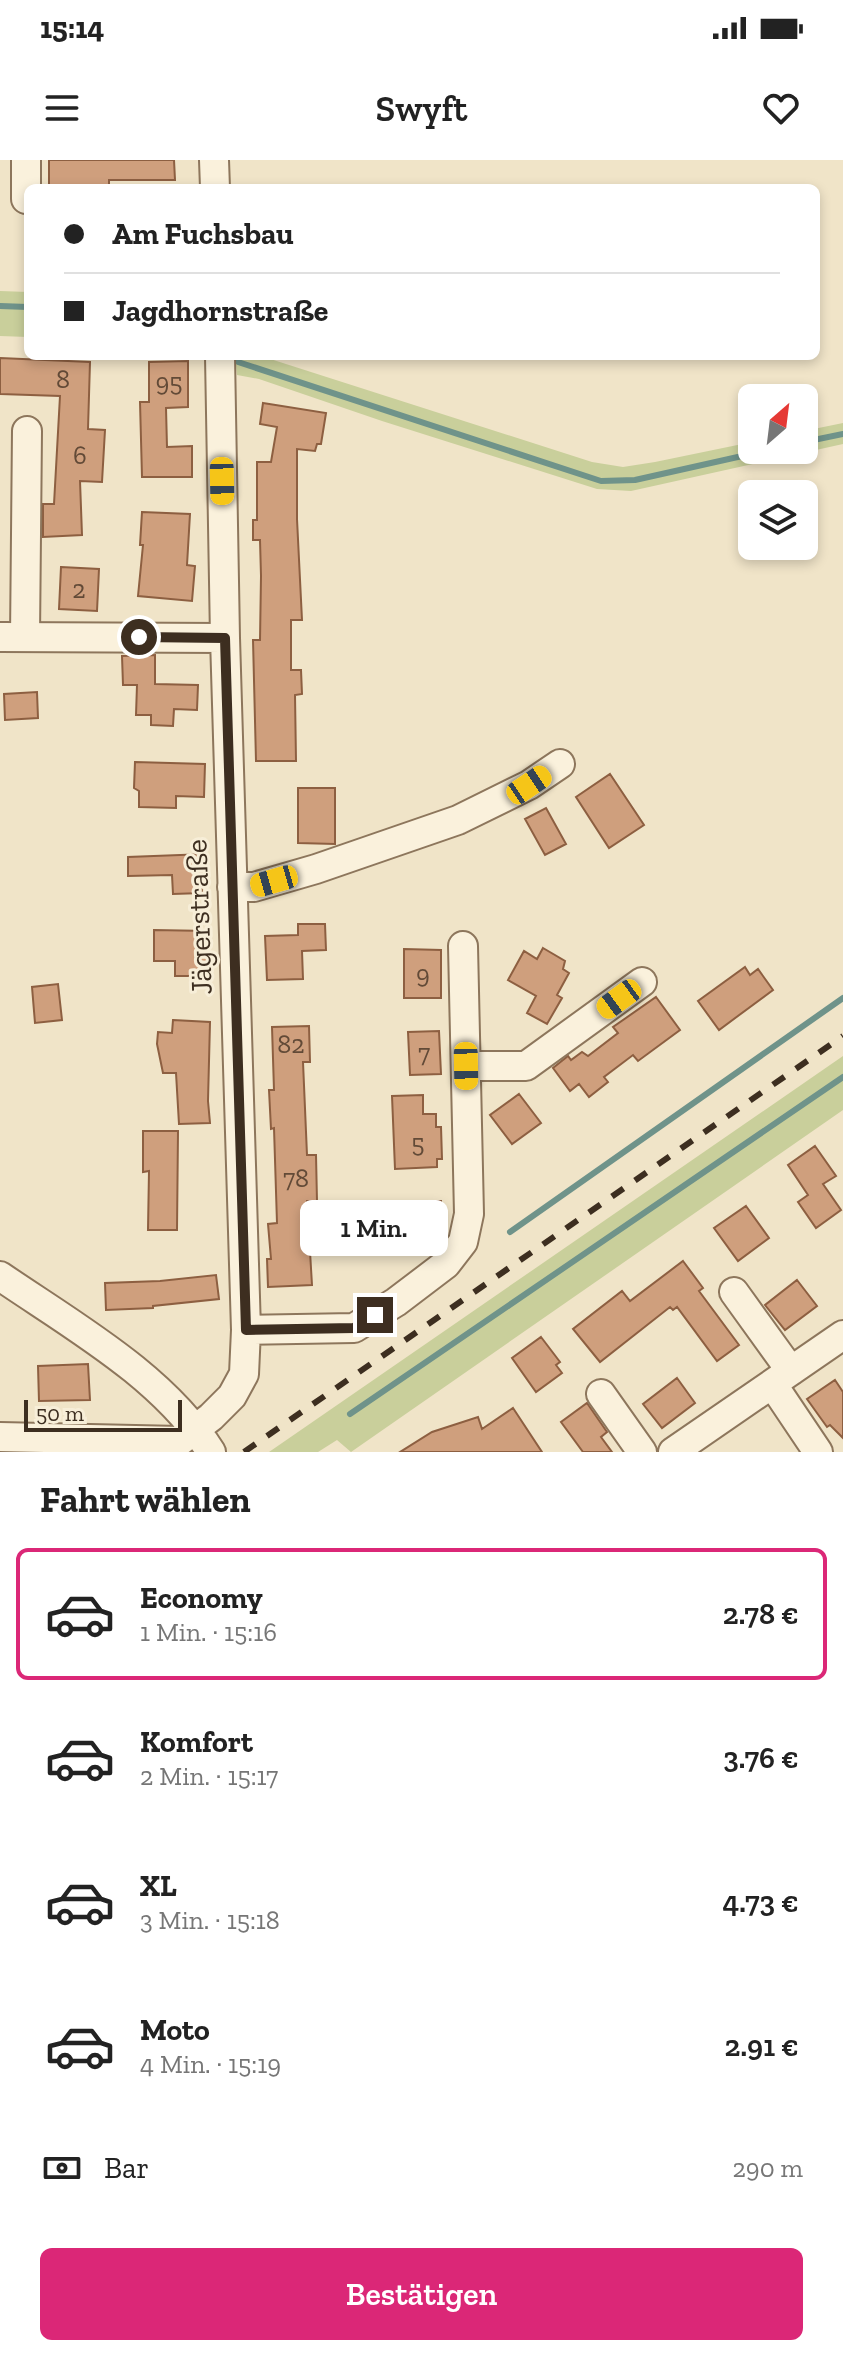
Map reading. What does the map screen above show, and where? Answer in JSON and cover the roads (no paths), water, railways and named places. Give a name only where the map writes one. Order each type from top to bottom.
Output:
[{"type":"street","points":[[26,160],[26,184]]},
{"type":"street","points":[[214,160],[215,184]]},
{"type":"street","name":"Jägerstraße","points":[[204,1440],[244,1374],[246,1330],[225,638],[220,360]]},
{"type":"street","points":[[27,431],[12,637],[225,638]]},
{"type":"street","points":[[232,887],[254,887],[316,869],[458,820],[529,785],[560,764]]},
{"type":"street","points":[[246,1330],[354,1328],[396,1302],[446,1264],[463,1242],[469,1214],[463,946]]},
{"type":"street","points":[[466,1066],[526,1066],[642,982]]},
{"type":"street","points":[[0,1276],[104,1346],[161,1391],[204,1440]]},
{"type":"street","points":[[734,1292],[782,1378],[818,1452]]},
{"type":"street","points":[[673,1452],[843,1335]]},
{"type":"street","points":[[601,1394],[642,1452]]},
{"type":"street","points":[[0,1437],[204,1440]]},
{"type":"waterway","points":[[0,306],[24,307]]},
{"type":"waterway","points":[[238,362],[601,481],[635,480],[738,457]]},
{"type":"waterway","points":[[818,439],[843,434]]},
{"type":"waterway","points":[[510,1232],[843,998]]},
{"type":"waterway","points":[[350,1414],[843,1077]]},
{"type":"railway","points":[[244,1452],[843,1036]]}]
